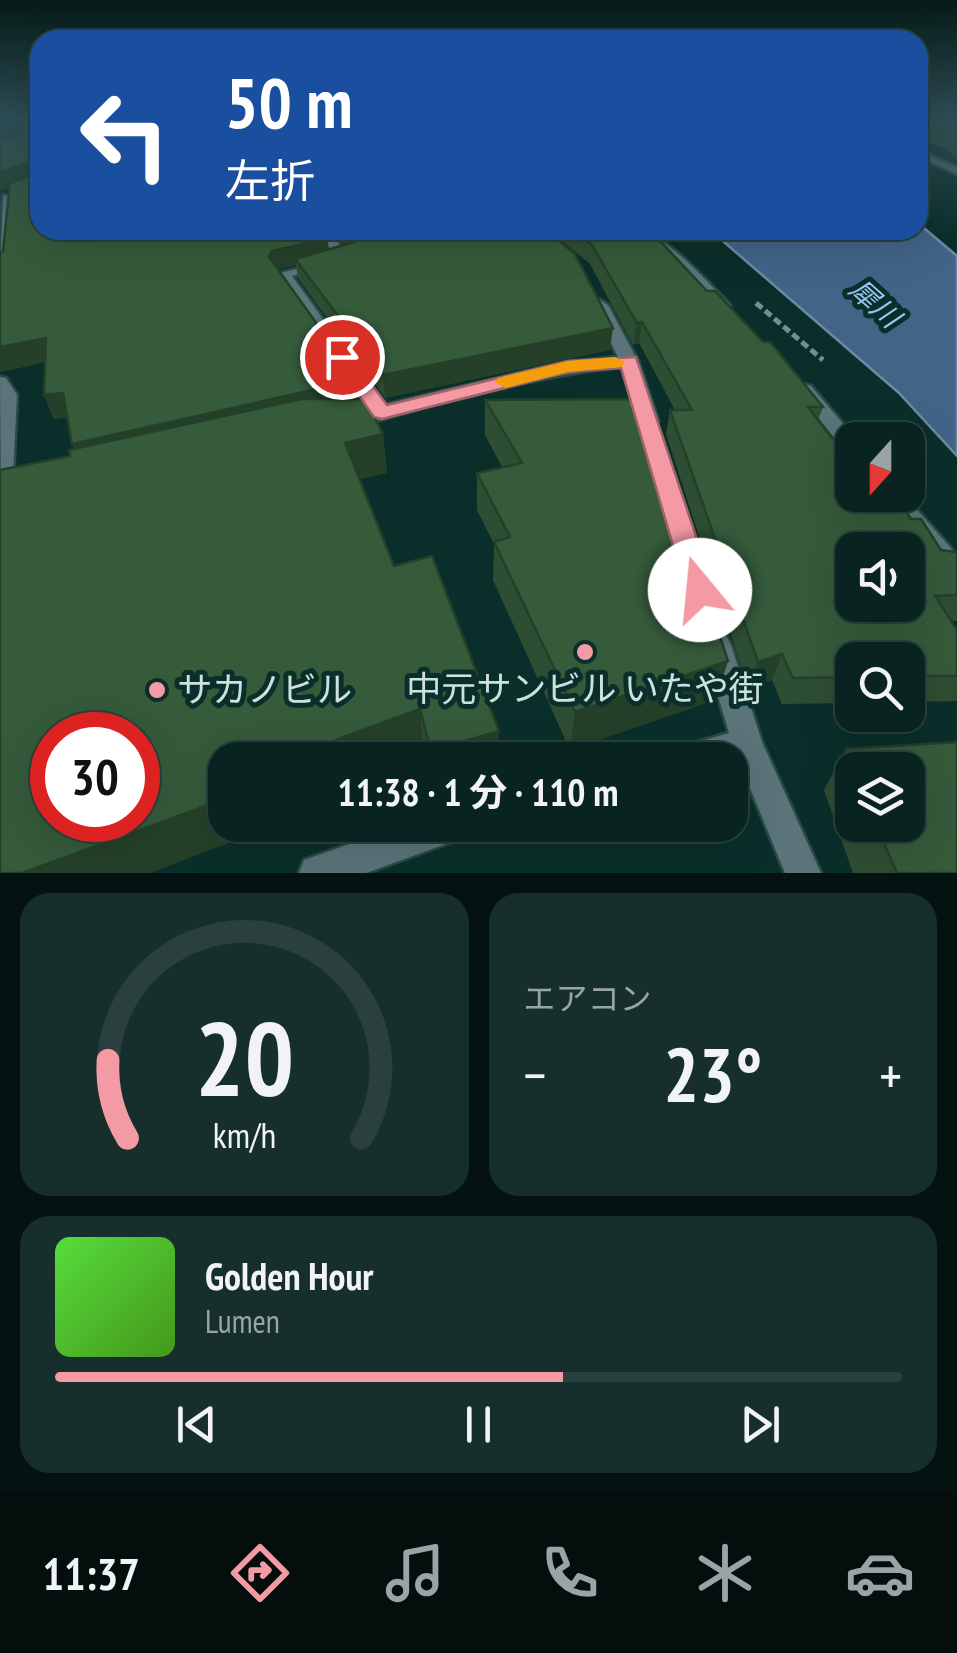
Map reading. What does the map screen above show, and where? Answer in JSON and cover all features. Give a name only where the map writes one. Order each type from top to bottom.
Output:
[{"type":"street","points":[[930,159],[957,171]]},
{"type":"street","points":[[0,270],[3,198],[23,190]]},
{"type":"street","points":[[330,240],[346,261],[283,274],[382,413]]},
{"type":"street","points":[[650,240],[681,264],[732,315]]},
{"type":"street","points":[[590,284],[629,361],[652,438]]},
{"type":"street","points":[[324,426],[568,366],[629,361]]},
{"type":"street","points":[[795,379],[835,427]]},
{"type":"street","points":[[0,382],[8,395],[7,497]]},
{"type":"street","points":[[906,512],[957,572]]},
{"type":"street","points":[[712,628],[747,742]]},
{"type":"street","points":[[748,744],[803,873]]},
{"type":"street","points":[[317,873],[405,842]]},
{"type":"path","points":[[755,302],[825,362]]},
{"type":"path","points":[[870,414],[877,422]]},
{"type":"water","name":"犀川","points":[[928,231],[957,256],[957,456],[899,393],[722,240],[928,240]]},
{"type":"building","points":[[0,159],[30,159],[30,162],[0,172]]},
{"type":"building","points":[[30,176],[30,240],[319,240],[272,251],[269,257],[357,380],[72,444],[63,393],[44,395],[46,338],[0,347],[0,253],[10,183]]},
{"type":"building","points":[[558,240],[575,254],[613,328],[383,375],[295,259],[354,242]]},
{"type":"building","points":[[585,240],[658,240],[707,291],[715,291],[763,342],[770,342],[823,407],[808,407],[835,442],[835,512],[906,512],[911,519],[921,519],[941,550],[957,552],[957,595],[935,596],[957,630],[957,676],[925,676],[925,642],[835,642],[835,677],[793,678],[782,654],[758,662],[670,410],[692,410],[642,322],[637,323],[592,245]]},
{"type":"building","points":[[302,399],[365,399],[383,434],[345,443],[394,566],[432,556],[499,731],[462,742],[429,742],[420,709],[333,742],[208,742],[208,805],[160,823],[160,712],[30,712],[30,842],[107,842],[22,873],[0,873],[0,470],[70,456],[69,450]]},
{"type":"building","points":[[643,399],[728,661],[575,712],[494,542],[510,537],[477,473],[522,463],[485,400]]},
{"type":"building","points":[[957,742],[957,873],[897,873],[883,842],[925,842],[925,752],[846,749]]},
{"type":"slow traffic","points":[[505,382],[568,366],[615,362]]},
{"type":"place","name":"中元サンビル いたや街","points":[[585,652]]},
{"type":"place","name":"サカノビル","points":[[157,690]]},
{"type":"route","points":[[342,357],[382,413],[568,366],[629,361],[700,590]]}]
